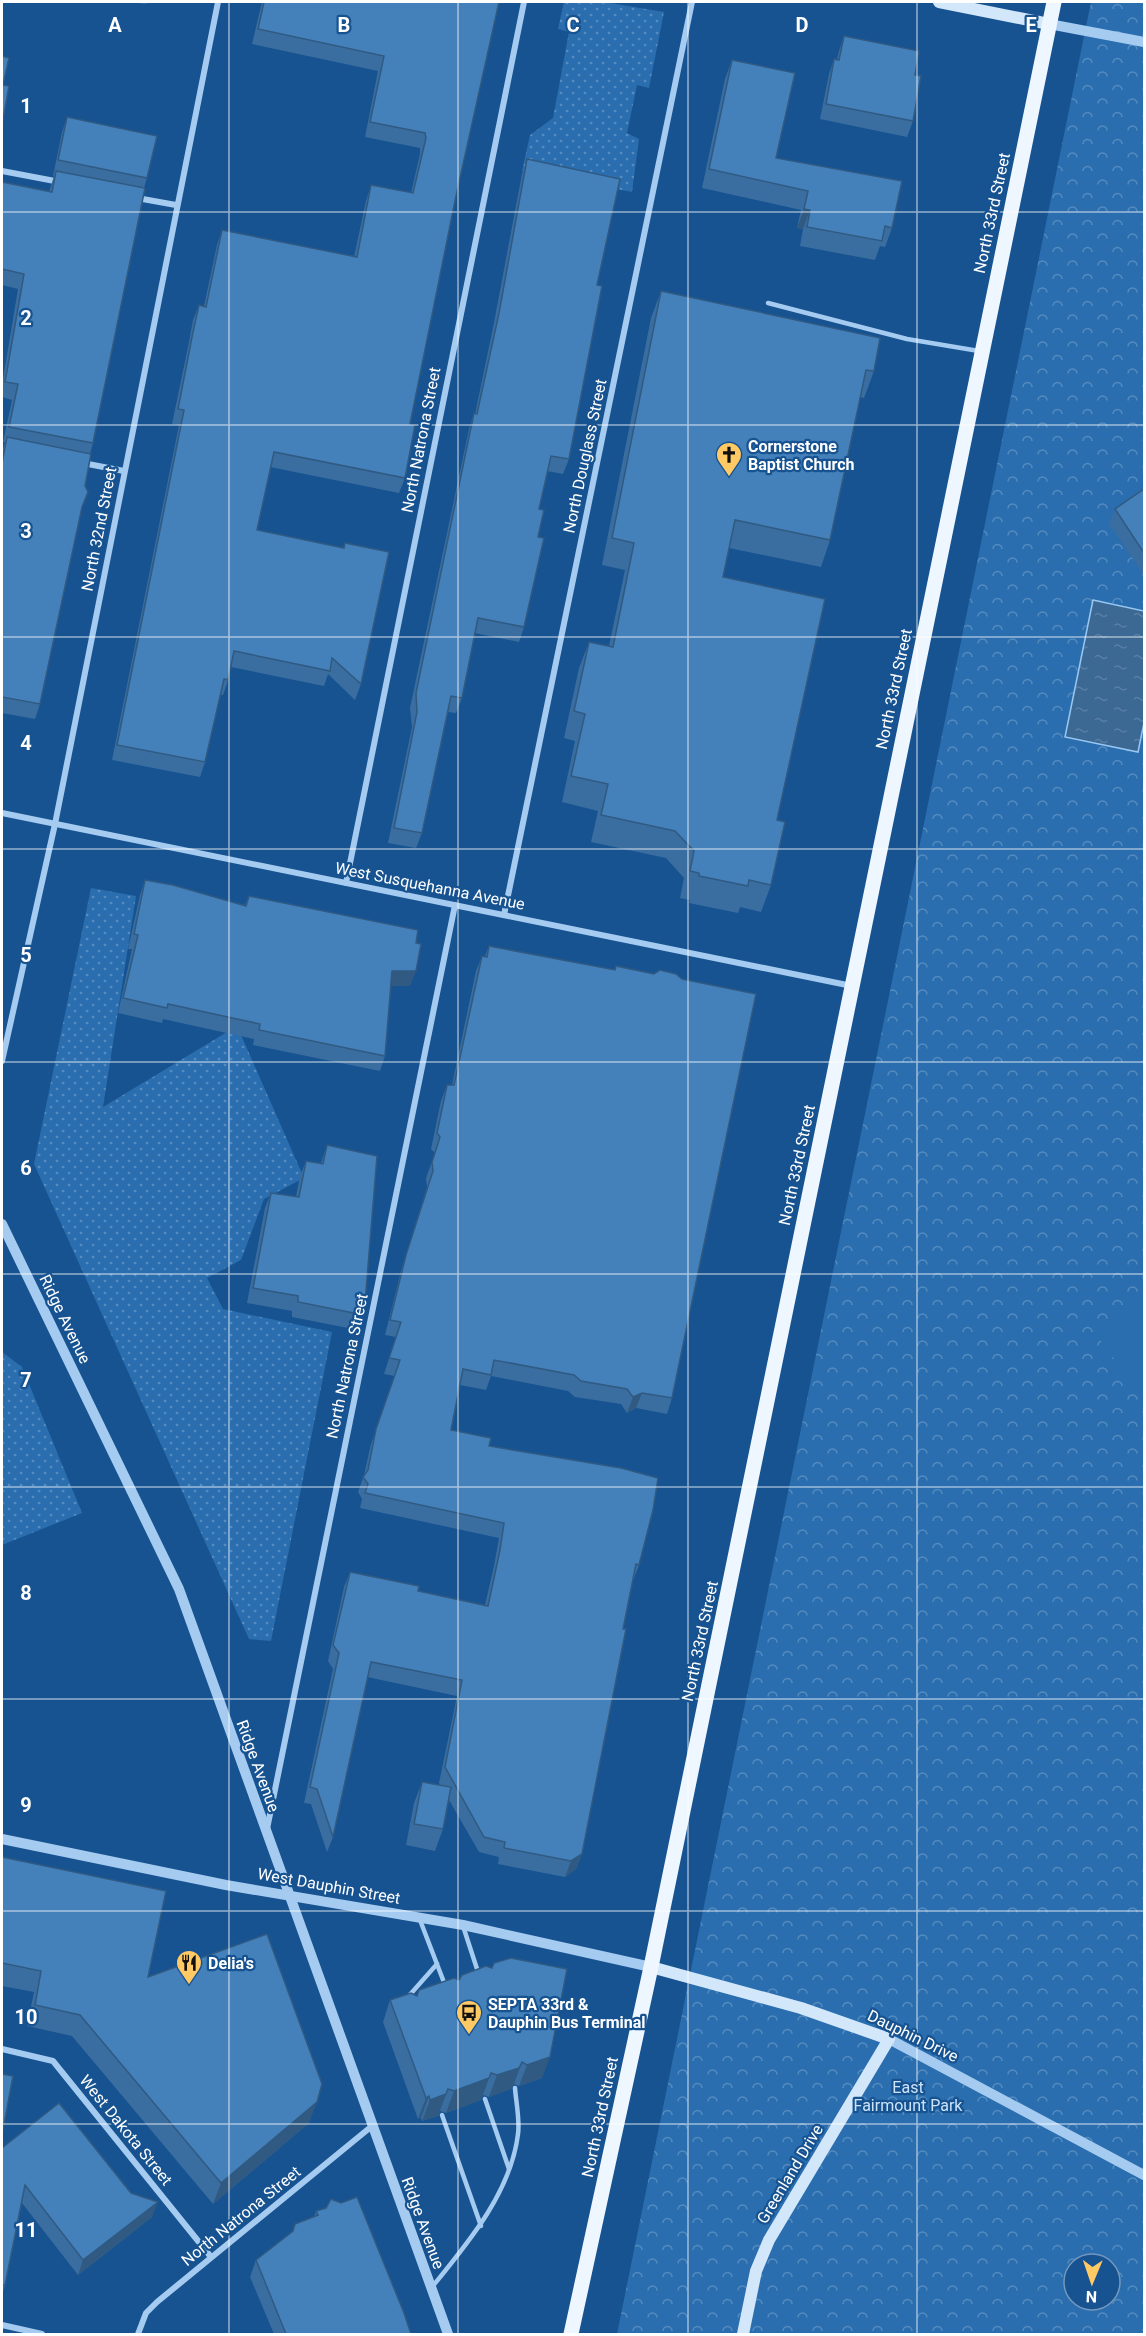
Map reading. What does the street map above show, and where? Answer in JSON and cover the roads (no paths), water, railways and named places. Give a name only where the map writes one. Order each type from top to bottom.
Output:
[{"type":"main road","points":[[939,2],[1049,24]]},
{"type":"main road","name":"North 33rd Street","points":[[571,2334],[651,1967],[1054,2]]},
{"type":"main road","name":"Dauphin Drive","points":[[651,1967],[801,2008],[889,2039]]},
{"type":"main road","name":"Greenland Drive","points":[[743,2334],[756,2271],[769,2240],[889,2039]]},
{"type":"street","name":"North 32nd Street","points":[[2,1061],[55,824],[218,2]]},
{"type":"street","name":"North Natrona Street","points":[[346,883],[524,2]]},
{"type":"street","name":"North Douglass Street","points":[[504,915],[692,2]]},
{"type":"street","points":[[1049,24],[1144,42]]},
{"type":"street","points":[[2,171],[71,184]]},
{"type":"street","points":[[130,196],[176,205]]},
{"type":"street","points":[[79,462],[124,471]]},
{"type":"street","name":"West Susquehanna Avenue","points":[[2,813],[852,986]]},
{"type":"street","name":"North Natrona Street","points":[[267,1833],[455,905]]},
{"type":"street","name":"Ridge Avenue","points":[[2,1224],[170,1568],[448,2334]]},
{"type":"street","name":"West Dauphin Street","points":[[2,1839],[226,1885],[463,1925],[651,1967]]},
{"type":"street","name":"Dauphin Drive","points":[[889,2039],[1144,2175]]},
{"type":"street","name":"West Dakota Street","points":[[2,2049],[53,2061],[211,2257]]},
{"type":"street","name":"North Natrona Street","points":[[138,2334],[146,2313],[211,2257],[372,2127]]},
{"type":"street","points":[[2,2325],[42,2334]]},
{"type":"lane","points":[[768,303],[907,339],[981,352]]},
{"type":"lane","points":[[419,1917],[447,1990]]},
{"type":"lane","points":[[463,1925],[483,1986]]},
{"type":"lane","points":[[403,2002],[437,1964]]},
{"type":"lane","points":[[431,2289],[481,2226],[509,2169],[519,2133],[515,2088]]},
{"type":"lane","points":[[485,2099],[509,2169]]},
{"type":"lane","points":[[442,2115],[481,2226]]},
{"type":"water","points":[[1093,600],[1144,611],[1144,723],[1138,752],[1065,737]]},
{"type":"place","name":"Cornerstone Baptist Church","points":[[729,478]]},
{"type":"place","name":"Delia's","points":[[189,1986]]},
{"type":"place","name":"SEPTA 33rd & Dauphin Bus Terminal","points":[[469,2036]]},
{"type":"park label","name":"East Fairmount Park","points":[[908,2096]]}]
